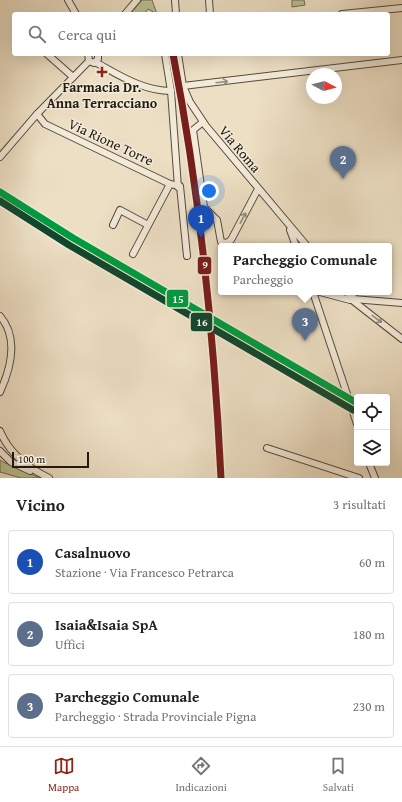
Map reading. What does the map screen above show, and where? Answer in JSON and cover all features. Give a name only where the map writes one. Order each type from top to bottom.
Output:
[{"type":"street","points":[[68,0],[75,12]]},
{"type":"street","points":[[127,12],[137,0]]},
{"type":"street","points":[[175,0],[176,12]]},
{"type":"street","points":[[209,0],[210,12]]},
{"type":"street","points":[[362,12],[402,8]]},
{"type":"street","points":[[49,56],[73,77]]},
{"type":"street","points":[[165,56],[171,91],[178,187],[180,186],[188,256]]},
{"type":"street","name":"Via Roma","points":[[178,56],[183,86],[190,102],[203,122],[304,243]]},
{"type":"street","points":[[0,157],[37,114],[91,59],[145,87],[157,91],[171,91]]},
{"type":"street","points":[[183,86],[402,60]]},
{"type":"street","name":"Via Rione Torre","points":[[37,114],[45,124],[178,187]]},
{"type":"street","points":[[203,122],[193,130],[204,207],[216,220],[221,242],[224,243]]},
{"type":"street","points":[[133,254],[170,184]]},
{"type":"street","points":[[228,243],[258,189]]},
{"type":"street","points":[[113,224],[120,210],[148,225]]},
{"type":"street","points":[[289,226],[295,243]]},
{"type":"street","points":[[314,295],[354,414]]},
{"type":"street","points":[[319,309],[322,295]]},
{"type":"street","points":[[336,295],[402,303]]},
{"type":"street","points":[[350,297],[402,339]]},
{"type":"street","points":[[0,316],[9,330],[12,343],[11,358],[0,392]]},
{"type":"street","points":[[0,430],[7,444],[29,468],[49,478]]},
{"type":"street","points":[[266,448],[359,478]]},
{"type":"street","points":[[0,451],[11,462],[38,473]]},
{"type":"street","points":[[371,466],[375,478]]},
{"type":"green space","points":[[142,0],[152,0],[156,12],[148,9],[146,12],[132,12]]},
{"type":"green space","points":[[292,0],[304,0],[305,5],[292,7]]},
{"type":"green space","points":[[0,460],[40,478],[21,478],[0,472]]},
{"type":"transit line","name":"9","points":[[173,56],[191,159],[210,318],[221,478]]},
{"type":"transit line","name":"15","points":[[0,192],[73,238],[354,401]]},
{"type":"transit line","name":"16","points":[[0,201],[69,245],[353,410]]},
{"type":"place","name":"Farmacia Dr. Anna Terracciano","points":[[102,72]]},
{"type":"place","name":"Isaia&Isaia SpA","points":[[343,179]]},
{"type":"place","name":"Casalnuovo","points":[[201,238]]},
{"type":"place","name":"Parcheggio Comunale","points":[[305,341]]}]
